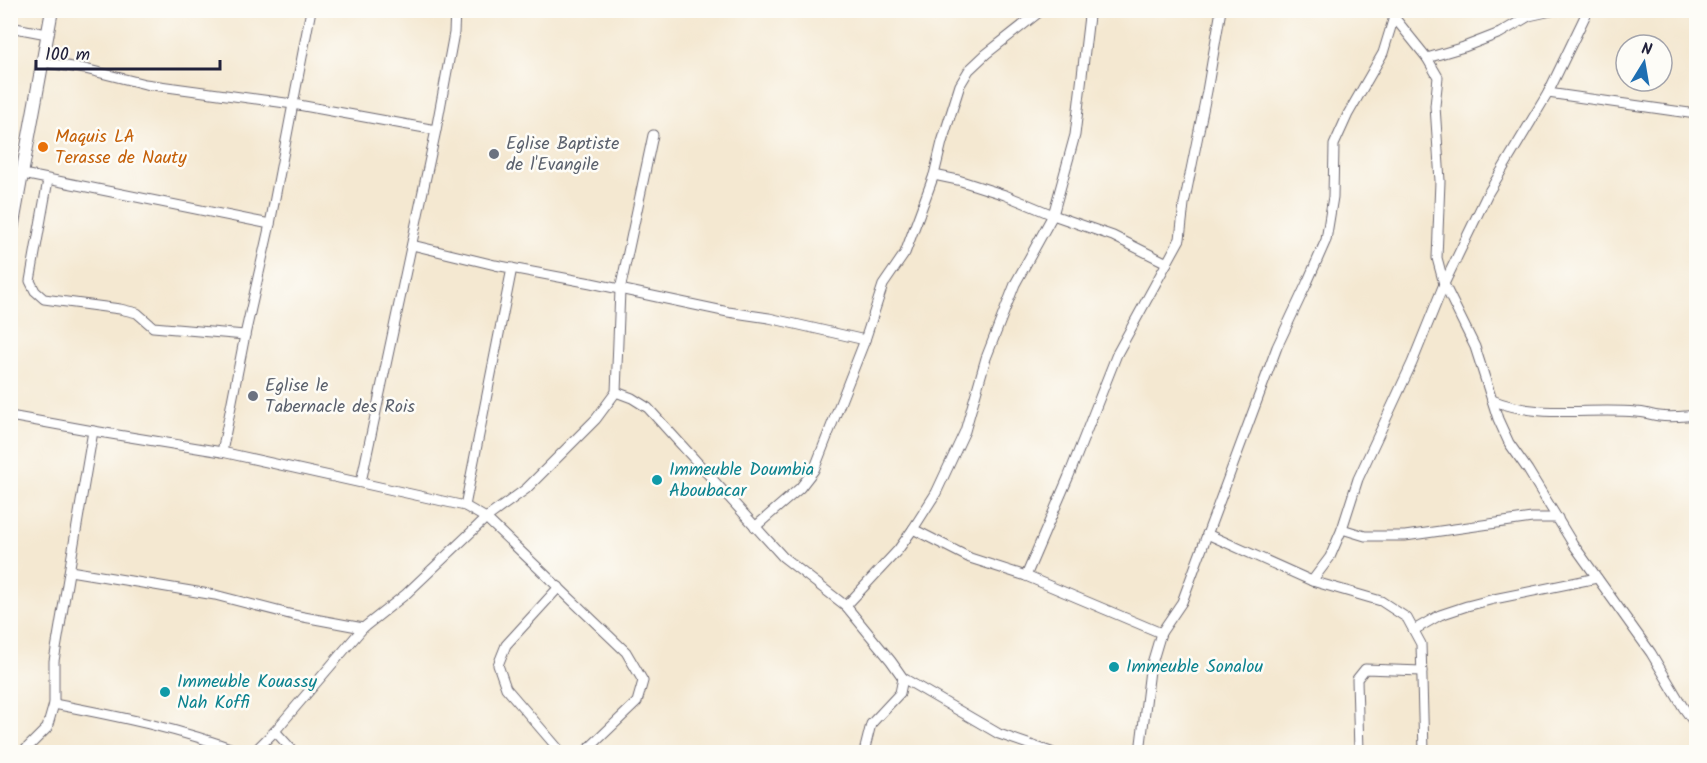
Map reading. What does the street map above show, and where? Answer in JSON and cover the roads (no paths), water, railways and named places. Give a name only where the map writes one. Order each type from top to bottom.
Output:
[{"type":"street","points":[[10,240],[52,10]]},
{"type":"street","points":[[222,452],[270,224],[311,10]]},
{"type":"street","points":[[755,527],[800,488],[813,470],[865,340],[883,285],[905,253],[934,175],[960,85],[969,70],[986,54],[1042,10]]},
{"type":"street","points":[[846,606],[913,529],[936,493],[965,431],[986,358],[1015,284],[1053,215],[1075,135],[1091,10]]},
{"type":"street","points":[[1026,576],[1117,354],[1180,239],[1184,204],[1221,10]]},
{"type":"street","points":[[1427,58],[1464,48],[1500,33],[1529,16],[1556,10]]},
{"type":"street","points":[[1312,581],[1330,557],[1342,529],[1358,479],[1412,363],[1444,284],[1487,195],[1548,93],[1588,10]]},
{"type":"street","points":[[360,482],[436,130],[454,33],[453,11]]},
{"type":"street","points":[[1393,14],[1438,76],[1435,106],[1440,182],[1437,258],[1444,284],[1475,347],[1509,443],[1573,544],[1651,653],[1696,725]]},
{"type":"street","points":[[1140,753],[1150,670],[1161,633],[1182,602],[1277,347],[1326,240],[1333,197],[1335,145],[1348,114],[1383,53],[1393,14]]},
{"type":"street","points":[[10,27],[47,34]]},
{"type":"street","points":[[42,62],[85,69],[145,84],[293,104],[436,130]]},
{"type":"street","points":[[1548,93],[1696,114]]},
{"type":"street","points":[[254,753],[363,628],[406,594],[486,518],[526,489],[596,419],[616,392],[620,290],[653,135]]},
{"type":"street","points":[[23,174],[270,224]]},
{"type":"street","points":[[934,175],[1005,195],[1113,236],[1167,262]]},
{"type":"street","points":[[48,180],[30,281],[35,291],[44,299],[120,309],[137,314],[153,327],[245,335]]},
{"type":"street","points":[[412,245],[512,268],[728,312],[769,318],[865,340]]},
{"type":"street","points":[[465,506],[512,268]]},
{"type":"street","points":[[616,392],[648,408],[783,557],[846,606],[903,678],[999,734],[1051,753]]},
{"type":"street","points":[[1492,400],[1506,406],[1532,411],[1637,412],[1680,417],[1696,414]]},
{"type":"street","points":[[10,416],[222,452],[465,506],[486,518],[626,652],[643,681],[637,702],[585,753]]},
{"type":"street","points":[[23,753],[48,728],[54,704],[54,661],[93,431]]},
{"type":"street","points":[[1342,529],[1365,536],[1405,536],[1532,519],[1558,518]]},
{"type":"street","points":[[913,529],[970,558],[1026,576],[1161,633]]},
{"type":"street","points":[[1207,534],[1312,581],[1381,601],[1407,618],[1421,644],[1424,753]]},
{"type":"street","points":[[70,571],[215,595],[301,617],[363,628]]},
{"type":"street","points":[[1414,630],[1440,615],[1467,606],[1597,578]]},
{"type":"street","points":[[559,587],[506,645],[498,665],[506,688],[561,753]]},
{"type":"street","points":[[1359,753],[1357,679],[1365,669],[1422,671]]},
{"type":"street","points":[[864,753],[871,724],[900,693],[903,678]]},
{"type":"street","points":[[54,704],[135,720],[214,742],[241,753]]},
{"type":"street","points":[[275,731],[294,753]]},
{"type":"place","name":"Maquis LA Terasse de Nauty","points":[[43,147]]},
{"type":"place","name":"Eglise Baptiste de l'Evangile","points":[[494,154]]},
{"type":"place","name":"Eglise le Tabernacle des Rois","points":[[253,396]]},
{"type":"place","name":"Immeuble Doumbia Aboubacar","points":[[657,480]]},
{"type":"place","name":"Immeuble Sonalou","points":[[1114,667]]},
{"type":"place","name":"Immeuble Kouassy Nah Koffi","points":[[165,692]]}]
